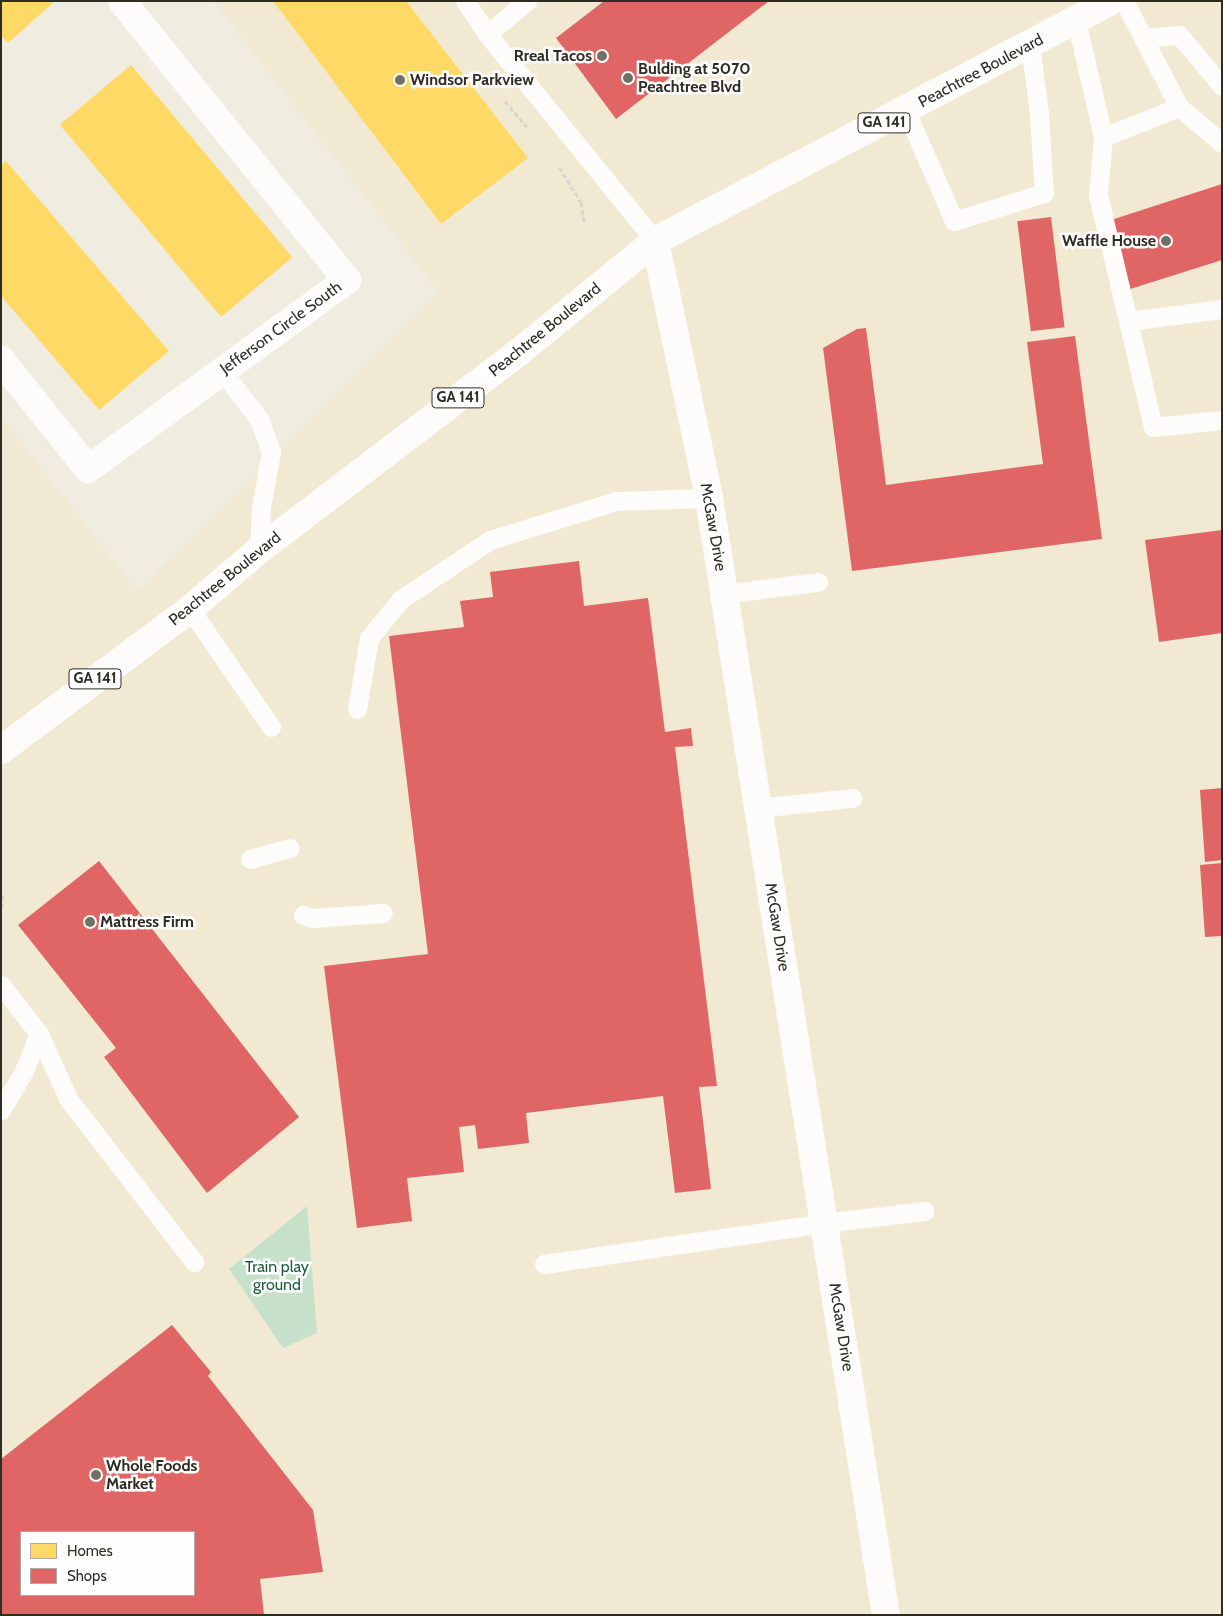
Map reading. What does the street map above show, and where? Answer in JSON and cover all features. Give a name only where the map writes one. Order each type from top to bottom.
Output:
[{"type":"main road","name":"Jefferson Circle South","points":[[1,360],[88,469],[347,280],[122,1]]},
{"type":"main road","name":"Peachtree Boulevard","points":[[1,750],[190,609],[259,550],[519,352],[655,241],[906,111],[1111,1]]},
{"type":"main road","name":"McGaw Drive","points":[[655,241],[709,498],[886,1615]]},
{"type":"lane","points":[[465,1],[487,34],[655,241]]},
{"type":"lane","points":[[487,34],[527,1]]},
{"type":"lane","points":[[1124,1],[1179,107],[1222,143]]},
{"type":"lane","points":[[1076,20],[1104,137],[1098,195],[1153,427],[1222,420]]},
{"type":"lane","points":[[1143,38],[1179,35],[1222,86]]},
{"type":"lane","points":[[906,111],[954,221],[1044,193],[1039,113],[1030,45]]},
{"type":"lane","points":[[1104,137],[1179,107]]},
{"type":"lane","points":[[1128,321],[1222,310]]},
{"type":"lane","points":[[222,371],[259,420],[270,452],[261,507],[259,550]]},
{"type":"lane","points":[[357,709],[369,638],[400,599],[490,540],[616,501],[709,498]]},
{"type":"lane","points":[[724,594],[818,582]]},
{"type":"lane","points":[[190,609],[271,727]]},
{"type":"lane","points":[[758,808],[852,798]]},
{"type":"lane","points":[[250,859],[290,848]]},
{"type":"lane","points":[[303,915],[312,918],[383,913]]},
{"type":"lane","points":[[1,985],[39,1034],[69,1100],[194,1262]]},
{"type":"lane","points":[[1,1110],[24,1071],[39,1034]]},
{"type":"lane","points":[[544,1264],[824,1223],[924,1212]]},
{"type":"path","points":[[505,101],[530,131]]},
{"type":"path","points":[[556,161],[581,202],[584,222]]},
{"type":"path","points":[[2,908],[3,892]]},
{"type":"shaded area","points":[[213,1],[1222,1],[1222,1615],[1,1615],[1,417],[138,592],[439,292]]},
{"type":"green space","name":"Train play ground","points":[[307,1206],[317,1333],[283,1348],[229,1269]]},
{"type":"building: Homes","points":[[1,1],[55,1],[8,43],[1,36]]},
{"type":"building: Homes","name":"Windsor Parkview","points":[[273,1],[406,1],[528,158],[441,224]]},
{"type":"building: Homes","points":[[131,65],[292,257],[221,317],[60,125]]},
{"type":"building: Homes","points":[[6,161],[169,351],[99,410],[1,296],[1,165]]},
{"type":"building: Shops","name":"Bulding at 5070 Peachtree Blvd","points":[[604,1],[769,1],[616,119],[556,38]]},
{"type":"building: Shops","name":"Waffle House","points":[[1222,184],[1222,260],[1127,290],[1105,222]]},
{"type":"building: Shops","points":[[1051,217],[1065,327],[1031,331],[1017,221]]},
{"type":"building: Shops","points":[[866,328],[886,485],[1043,464],[1027,342],[1075,336],[1102,539],[852,571],[823,348],[857,329]]},
{"type":"building: Shops","points":[[1222,530],[1222,633],[1159,642],[1145,540]]},
{"type":"building: Shops","points":[[579,561],[584,606],[648,598],[665,732],[691,728],[693,746],[675,747],[717,1086],[699,1087],[711,1189],[675,1193],[663,1096],[526,1113],[529,1143],[478,1149],[475,1125],[459,1127],[464,1172],[407,1178],[412,1221],[357,1228],[324,966],[428,954],[389,636],[464,627],[460,601],[493,597],[490,572]]},
{"type":"building: Shops","points":[[1222,788],[1222,860],[1205,862],[1200,790]]},
{"type":"building: Shops","points":[[99,861],[299,1117],[207,1193],[104,1057],[116,1048],[18,925]]},
{"type":"building: Shops","points":[[1222,863],[1222,936],[1205,937],[1200,865]]},
{"type":"building: Shops","points":[[172,1325],[211,1372],[208,1376],[313,1510],[323,1572],[260,1579],[264,1615],[1,1615],[1,1459]]},
{"type":"place","name":"Rreal Tacos","points":[[602,56]]},
{"type":"place","name":"Bulding at 5070 Peachtree Blvd","points":[[628,78]]},
{"type":"place","name":"Windsor Parkview","points":[[400,80]]},
{"type":"place","name":"Waffle House","points":[[1166,241]]},
{"type":"place","name":"Mattress Firm","points":[[90,922]]},
{"type":"place","name":"Whole Foods Market","points":[[96,1475]]}]
